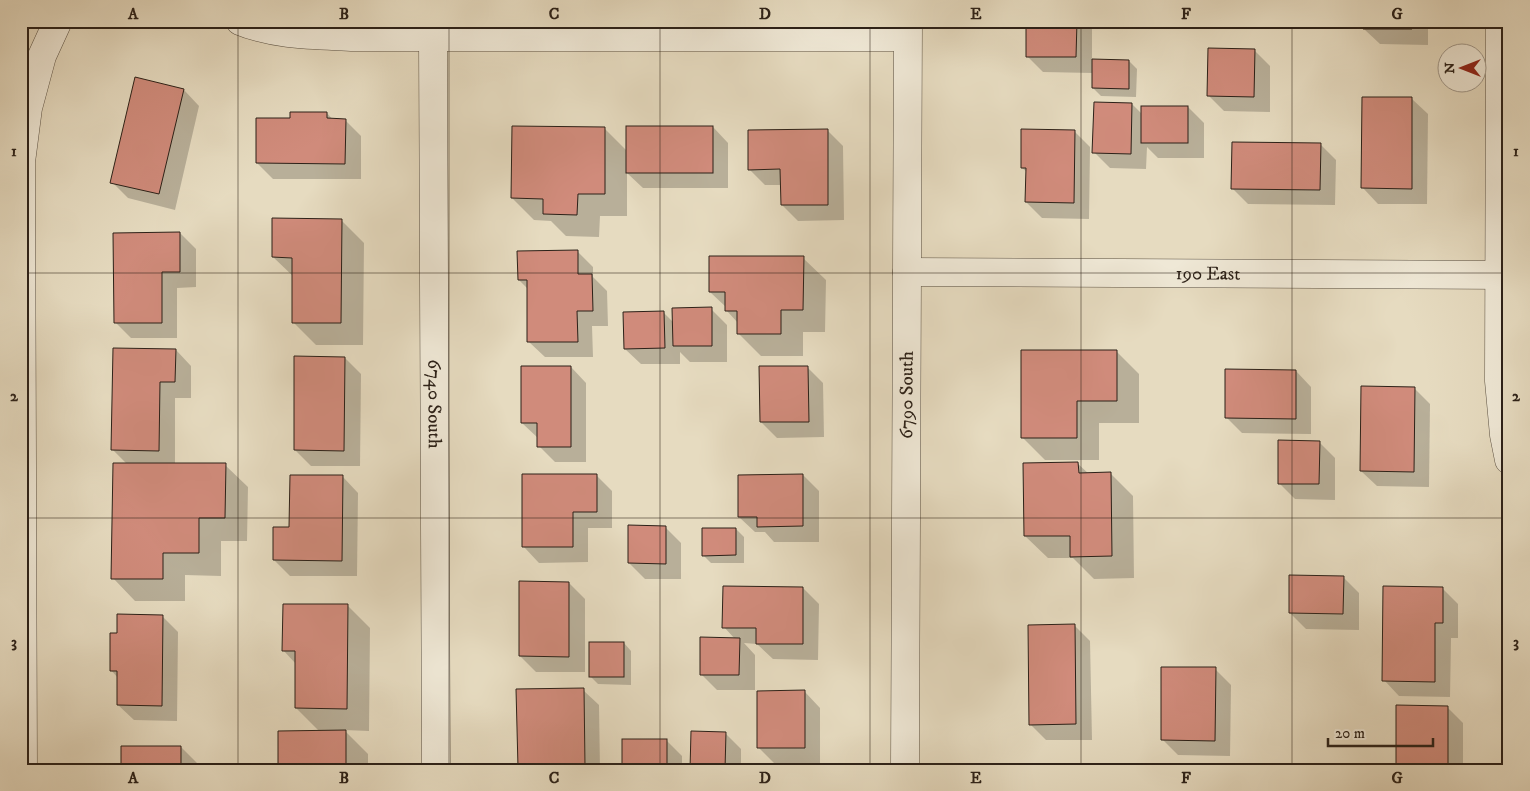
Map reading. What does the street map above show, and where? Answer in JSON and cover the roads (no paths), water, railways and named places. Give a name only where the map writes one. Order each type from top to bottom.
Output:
[{"type":"street","points":[[23,770],[21,162],[28,108],[42,56],[58,21]]},
{"type":"street","points":[[240,21],[292,34],[355,38],[908,29]]},
{"type":"street","points":[[1500,21],[1504,275],[1499,382],[1504,435],[1509,460]]},
{"type":"street","name":"6790 South","points":[[905,770],[908,29]]},
{"type":"street","name":"6740 South","points":[[433,38],[436,770]]},
{"type":"street","name":"190 East","points":[[907,272],[1504,275]]}]
